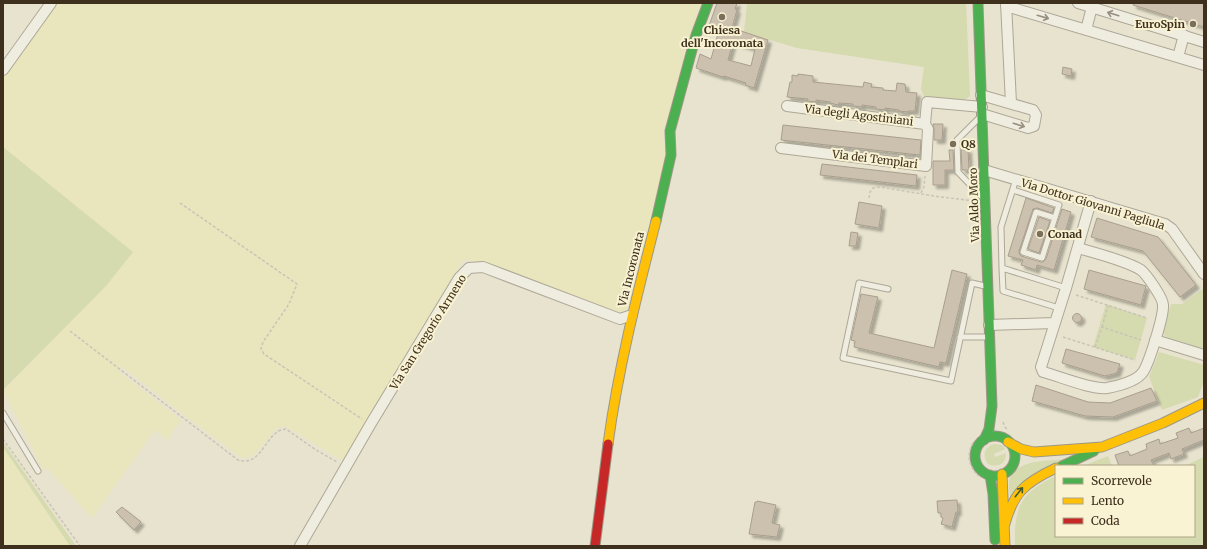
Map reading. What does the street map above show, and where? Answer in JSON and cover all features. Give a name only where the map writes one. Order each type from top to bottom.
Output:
[{"type":"street","points":[[3,70],[51,3]]},
{"type":"street","name":"Via Incoronata","points":[[595,546],[612,409],[632,315],[665,184],[670,154],[670,132],[696,35],[708,3]]},
{"type":"street","name":"Via Aldo Moro","points":[[978,3],[992,406],[989,429],[984,440]]},
{"type":"street","points":[[1078,3],[1204,42]]},
{"type":"street","points":[[1011,104],[1006,5],[1204,65]]},
{"type":"street","points":[[1086,30],[1092,7]]},
{"type":"street","points":[[1178,57],[1184,35]]},
{"type":"street","points":[[981,95],[1033,110],[1036,115],[1034,126],[1028,128],[982,111]]},
{"type":"street","name":"Via degli Agostiniani","points":[[787,106],[925,124],[927,102],[982,111]]},
{"type":"street","name":"Via dei Templari","points":[[781,148],[926,166],[928,129],[925,124]]},
{"type":"street","name":"Via Dottor Giovanni Pagliula","points":[[984,170],[1165,224],[1172,229],[1204,274]]},
{"type":"street","points":[[1078,248],[1132,265],[1142,271],[1162,300],[1164,306],[1155,340],[1142,372],[1131,381],[1117,386],[1106,388],[1095,387],[1043,372],[1041,367],[1091,202]]},
{"type":"street","name":"Via San Gregorio Armeno","points":[[300,546],[370,425],[460,278],[469,268],[483,267],[620,319],[632,315]]},
{"type":"street","points":[[989,325],[1054,323]]},
{"type":"street","points":[[1155,340],[1204,355]]},
{"type":"street","points":[[1064,465],[1102,447],[1163,423],[1204,404]]},
{"type":"street","name":"Via Aldo Moro","points":[[992,406],[997,425],[1007,438]]},
{"type":"street","points":[[1163,423],[1204,413]]},
{"type":"street","points":[[1034,452],[1021,458],[1008,471],[996,476],[984,473],[976,463],[976,450],[979,444],[984,440],[996,436],[1007,438],[1021,449],[1034,452],[1102,447]]},
{"type":"street","points":[[1007,438],[1014,453],[1012,466]]},
{"type":"street","points":[[1004,527],[1010,506],[1019,490],[1038,476],[1055,468]]},
{"type":"street","points":[[1002,474],[1005,546]]},
{"type":"street","points":[[990,475],[993,494],[995,546]]},
{"type":"lane","points":[[982,111],[957,140],[958,172],[986,201]]},
{"type":"lane","points":[[1016,180],[1001,227],[1003,291],[1059,308]]},
{"type":"lane","points":[[1013,190],[1059,205],[1055,218],[1042,258],[1023,252],[1036,212],[1055,218]]},
{"type":"lane","points":[[1002,268],[1066,288]]},
{"type":"lane","points":[[888,289],[859,283],[843,358],[951,381],[972,284],[988,287]]},
{"type":"lane","points":[[960,337],[990,337]]},
{"type":"lane","points":[[3,413],[38,471]]},
{"type":"path","points":[[921,193],[924,187],[926,166]]},
{"type":"path","points":[[869,198],[870,192],[876,187],[934,196],[986,201]]},
{"type":"path","points":[[180,203],[297,284],[289,304],[261,349],[264,354],[370,425]]},
{"type":"path","points":[[1028,267],[1030,263]]},
{"type":"path","points":[[1076,295],[1147,318]]},
{"type":"path","points":[[1095,347],[1108,305]]},
{"type":"path","points":[[1102,327],[1141,340]]},
{"type":"path","points":[[70,331],[238,460],[244,462],[250,461],[258,456],[277,433],[281,430],[286,430],[316,450],[346,467]]},
{"type":"path","points":[[1063,337],[1135,360]]},
{"type":"path","points":[[1002,418],[1007,438]]},
{"type":"path","points":[[3,438],[80,546]]},
{"type":"shaded area","points":[[55,3],[700,3],[663,133],[666,155],[628,307],[624,312],[617,312],[464,259],[343,461],[285,426],[277,428],[254,455],[247,458],[241,457],[121,366],[118,371],[181,420],[167,440],[155,430],[92,518],[47,468],[44,471],[3,391],[106,286],[133,252],[3,147],[3,77]]},
{"type":"shaded area","points":[[3,447],[13,462],[70,546],[3,546]]},
{"type":"green space","points":[[747,3],[966,3],[970,96],[962,102],[925,98],[921,89],[924,67],[797,48],[744,32]]},
{"type":"green space","points":[[3,147],[133,252],[106,286],[3,390]]},
{"type":"green space","points":[[1203,289],[1204,347],[1200,348],[1166,337],[1163,332],[1171,304],[1182,304]]},
{"type":"green space","points":[[1106,304],[1147,318],[1135,360],[1093,347]]},
{"type":"green space","points":[[1159,352],[1204,365],[1204,381],[1198,397],[1162,410],[1149,377]]},
{"type":"green space","points":[[3,442],[76,546],[70,546],[3,447]]},
{"type":"green space","points":[[994,444],[1002,445],[1005,449],[994,454],[995,457],[1006,453],[1005,460],[1001,464],[995,466],[988,464],[985,458],[986,450]]},
{"type":"green space","points":[[1108,456],[1112,465],[1086,465]]},
{"type":"green space","points":[[1204,457],[1204,546],[1015,546],[1016,521],[1018,511],[1022,503],[1027,495],[1034,489],[1055,476],[1055,537],[1195,537],[1195,465],[1186,465]]},
{"type":"green space","points":[[1067,459],[1058,465],[1055,465],[1055,467],[1010,497],[1009,481],[1012,474],[1025,465],[1042,461]]},
{"type":"building","points":[[717,3],[737,3],[735,9],[737,10],[732,28],[768,40],[754,88],[745,85],[746,83],[696,68],[700,54],[711,59],[719,30],[709,26]],"holes":[[[733,42],[755,49],[751,66],[728,60]]]},
{"type":"building","points":[[1133,3],[1204,3],[1204,27],[1133,5]]},
{"type":"building","points":[[1063,67],[1072,69],[1071,76],[1062,74]]},
{"type":"building","points":[[798,74],[813,76],[813,82],[863,87],[864,82],[872,84],[871,87],[883,88],[883,90],[896,91],[897,83],[905,84],[906,92],[917,93],[915,111],[908,112],[885,108],[885,110],[876,109],[876,107],[862,105],[862,107],[853,106],[853,104],[839,103],[838,105],[830,102],[816,100],[816,102],[807,101],[808,99],[787,97],[790,82],[792,82],[792,75],[798,76]]},
{"type":"building","points":[[933,124],[943,124],[942,140],[934,140]]},
{"type":"building","points":[[783,125],[921,140],[920,155],[781,140]]},
{"type":"building","points":[[968,149],[969,170],[962,170],[961,150]]},
{"type":"building","points":[[949,150],[953,150],[954,170],[945,170],[945,185],[933,185],[933,161],[950,161]]},
{"type":"building","points":[[822,164],[917,175],[916,186],[820,175]]},
{"type":"building","points":[[1026,198],[1054,208],[1052,213],[1037,208],[1033,209],[1019,251],[1021,256],[1043,262],[1046,259],[1062,209],[1071,212],[1054,270],[1037,265],[1036,270],[1021,265],[1023,260],[1008,256]]},
{"type":"building","points":[[859,202],[882,206],[879,228],[855,224]]},
{"type":"building","points":[[1039,217],[1050,221],[1039,253],[1028,249]]},
{"type":"building","points":[[1097,218],[1158,237],[1196,285],[1180,297],[1143,251],[1091,237]]},
{"type":"building","points":[[851,232],[858,233],[856,246],[849,246]]},
{"type":"building","points":[[952,270],[967,274],[946,363],[940,362],[939,367],[854,347],[855,341],[851,340],[861,294],[878,297],[869,333],[934,348]]},
{"type":"building","points":[[1089,270],[1146,286],[1141,305],[1084,289]]},
{"type":"building","points":[[1075,314],[1079,314],[1081,318],[1079,322],[1075,322],[1073,320],[1073,316]]},
{"type":"building","points":[[1066,349],[1120,364],[1117,373],[1105,376],[1062,363]]},
{"type":"building","points":[[1036,385],[1088,402],[1110,403],[1151,388],[1157,401],[1113,417],[1085,416],[1032,401]]},
{"type":"building","points":[[1189,428],[1191,433],[1204,428],[1204,440],[1182,449],[1184,454],[1171,459],[1169,453],[1151,460],[1154,465],[1119,465],[1115,455],[1128,451],[1130,456],[1147,449],[1146,444],[1159,439],[1160,444],[1178,438],[1176,433]]},
{"type":"building","points":[[957,500],[958,512],[956,512],[952,527],[941,524],[943,518],[941,517],[941,513],[938,513],[937,501]]},
{"type":"building","points":[[757,501],[776,505],[772,523],[780,525],[777,537],[749,534],[755,502]]},
{"type":"building","points":[[122,507],[141,522],[134,530],[116,512]]},
{"type":"traffic: fast","points":[[656,221],[671,155],[670,131],[696,35],[708,3]]},
{"type":"traffic: fast","points":[[978,3],[992,406],[989,429],[984,440]]},
{"type":"traffic: fast","points":[[995,436],[1009,442],[1015,456],[1009,470],[995,476],[981,470],[975,456],[981,442],[995,436]]},
{"type":"traffic: fast","points":[[1064,465],[1094,451]]},
{"type":"traffic: fast","points":[[990,475],[993,494],[995,540]]},
{"type":"traffic: slow","points":[[608,444],[617,388],[635,304],[656,221]]},
{"type":"traffic: slow","points":[[1008,442],[1021,449],[1034,452],[1102,447],[1163,423],[1204,403]]},
{"type":"traffic: slow","points":[[1004,527],[1011,506],[1021,490],[1045,473],[1055,468]]},
{"type":"traffic: slow","points":[[1002,474],[1005,546]]},
{"type":"traffic: jam","points":[[595,546],[608,444]]},
{"type":"place","name":"Chiesa dell'Incoronata","points":[[722,17]]},
{"type":"place","name":"EuroSpin","points":[[1193,24]]},
{"type":"place","name":"Q8","points":[[953,144]]},
{"type":"place","name":"Conad","points":[[1040,234]]}]
